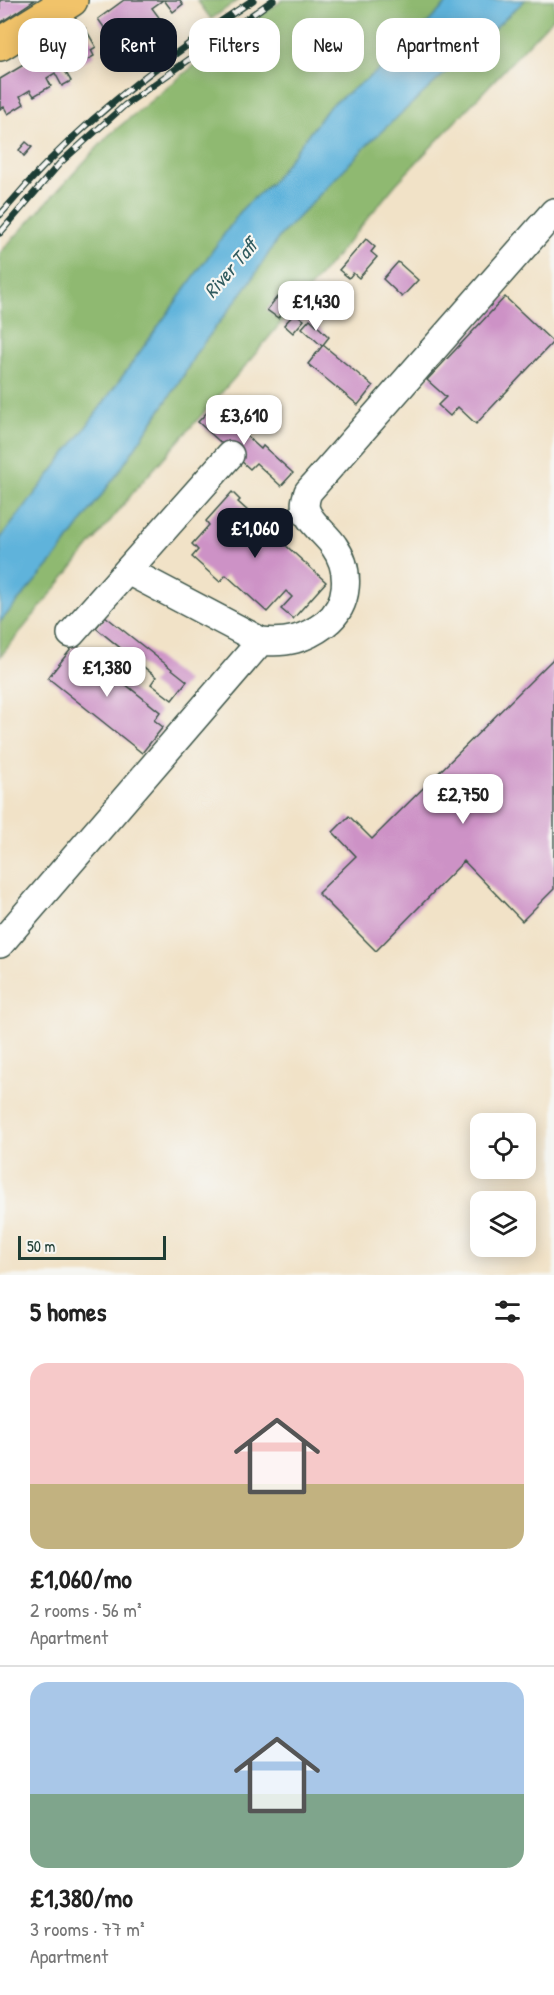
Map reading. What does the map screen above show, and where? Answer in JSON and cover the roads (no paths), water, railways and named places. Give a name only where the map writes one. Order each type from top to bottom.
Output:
[{"type":"main road","points":[[0,44],[71,0]]},
{"type":"lane","points":[[128,571],[261,641],[277,643],[299,639],[316,631],[340,609],[345,595],[344,564],[334,547],[309,517],[306,509],[308,492],[554,212]]},
{"type":"lane","points":[[71,634],[230,455]]},
{"type":"lane","points":[[0,944],[261,641]]},
{"type":"water","points":[[450,0],[525,0],[500,23],[500,18],[433,18]]},
{"type":"water","name":"River Taff","points":[[376,72],[446,72],[371,141],[279,237],[250,282],[196,353],[120,470],[56,557],[0,622],[0,539],[84,430],[243,208],[272,182],[330,106]]},
{"type":"railway","points":[[0,215],[32,178],[99,114],[175,54],[253,0]]},
{"type":"railway","points":[[0,233],[60,163],[125,105],[273,0]]}]
